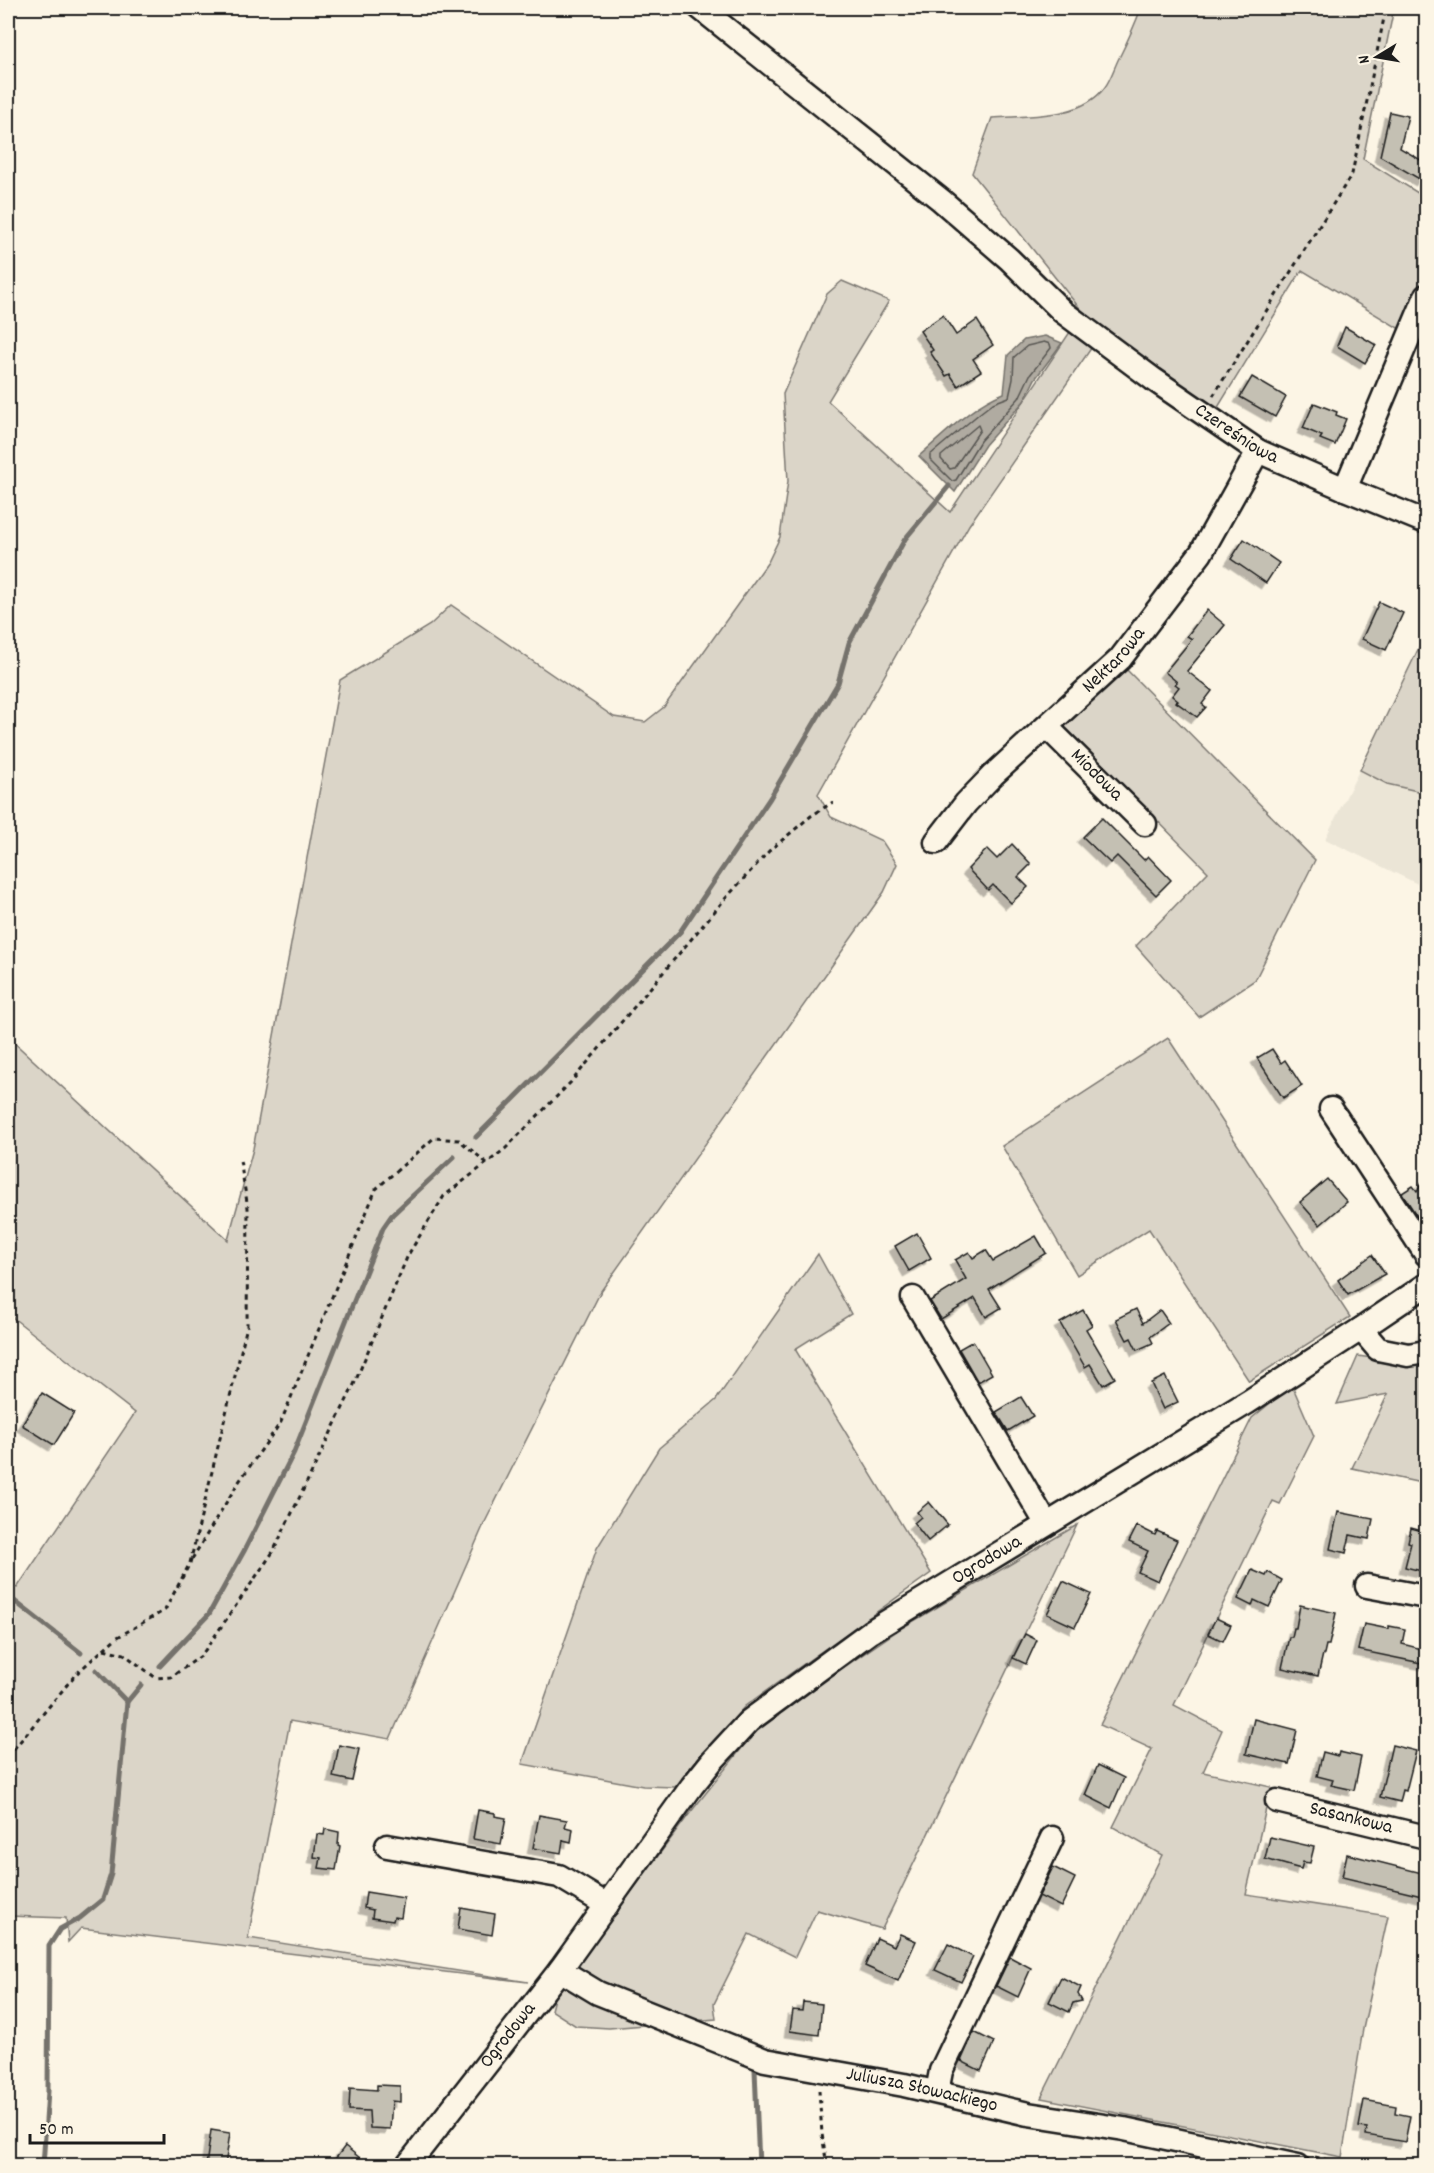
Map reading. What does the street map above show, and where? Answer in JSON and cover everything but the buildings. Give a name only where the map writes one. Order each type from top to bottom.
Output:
[{"type":"street","name":"Czereśniowa","points":[[700,8],[941,200],[1009,259],[1063,312],[1258,452],[1426,522]]},
{"type":"street","points":[[1345,489],[1426,296]]},
{"type":"street","name":"Nektarowa","points":[[936,842],[972,796],[1120,659],[1201,553],[1258,452]]},
{"type":"street","name":"Miodowa","points":[[1047,727],[1145,824]]},
{"type":"street","points":[[1331,1109],[1426,1254]]},
{"type":"street","name":"Ogrodowa","points":[[406,2166],[560,1970],[692,1786],[749,1722],[789,1689],[870,1632],[1248,1402],[1362,1329],[1426,1284]]},
{"type":"street","points":[[913,1298],[1046,1523]]},
{"type":"street","points":[[1362,1329],[1378,1349],[1408,1355],[1426,1352]]},
{"type":"street","points":[[1367,1586],[1426,1597]]},
{"type":"street","name":"Sasankowa","points":[[1276,1801],[1426,1837]]},
{"type":"street","points":[[937,2092],[941,2071],[1052,1838]]},
{"type":"street","points":[[387,1846],[560,1876],[607,1905]]},
{"type":"street","name":"Juliusza Słowackiego","points":[[560,1970],[598,1993],[765,2060],[904,2085],[1028,2114],[1124,2129],[1298,2166]]},
{"type":"path","points":[[1203,413],[1352,174],[1386,8]]},
{"type":"path","points":[[104,1649],[124,1653],[156,1678],[171,1677],[201,1656],[273,1552],[353,1387],[408,1254],[444,1197],[505,1149],[571,1082],[725,899],[769,851],[811,816],[832,802]]},
{"type":"path","points":[[8,1756],[76,1674],[116,1638],[165,1610],[190,1563],[238,1484],[281,1422],[376,1189],[434,1138],[459,1140],[487,1163]]},
{"type":"path","points":[[190,1563],[247,1326],[248,1208],[240,1160]]},
{"type":"path","points":[[821,2071],[819,2087],[827,2166]]},
{"type":"shaded area","points":[[1141,8],[1394,8],[1363,159],[1426,198],[1426,278],[1403,331],[1302,270],[1217,409],[1089,318],[1077,305],[972,173],[992,118],[1053,114],[1068,111],[1095,98],[1109,80]]},
{"type":"shaded area","points":[[842,281],[889,301],[828,401],[950,512],[1070,332],[1092,347],[969,525],[818,794],[831,817],[882,841],[897,864],[884,892],[601,1291],[484,1524],[390,1739],[290,1721],[248,1938],[528,1982],[81,1928],[68,1942],[66,1918],[8,1916],[8,1582],[17,1588],[135,1413],[8,1314],[8,1037],[228,1240],[253,1149],[340,680],[430,625],[451,605],[614,717],[645,722],[664,707],[768,562],[780,537],[788,481],[783,394],[827,294]]},
{"type":"shaded area","points":[[1426,633],[1426,793],[1387,784],[1360,770]]},
{"type":"shaded area","points":[[1125,668],[1315,860],[1255,980],[1199,1017],[1136,946],[1208,872],[1059,721]]},
{"type":"shaded area","points":[[1380,729],[1426,752],[1426,888],[1325,839]]},
{"type":"shaded area","points":[[1168,1038],[1350,1317],[1249,1381],[1149,1229],[1077,1275],[1002,1146]]},
{"type":"shaded area","points":[[818,1254],[851,1314],[795,1349],[931,1573],[745,1706],[675,1787],[643,1786],[522,1764],[597,1548],[659,1448],[716,1400]]},
{"type":"shaded area","points":[[1426,1316],[1426,1344],[1411,1348]]},
{"type":"shaded area","points":[[1358,1356],[1399,1362],[1426,1359],[1426,1484],[1352,1468],[1388,1394],[1337,1404]]},
{"type":"shaded area","points":[[1292,1385],[1314,1436],[1280,1504],[1273,1501],[1174,1705],[1222,1730],[1203,1772],[1271,1787],[1246,1894],[1388,1916],[1363,2029],[1342,2157],[1041,2098],[1162,1855],[1113,1827],[1152,1749],[1100,1725],[1252,1418]]},
{"type":"shaded area","points":[[1077,1525],[882,1929],[817,1910],[795,1957],[749,1934],[714,2004],[716,2019],[609,2028],[576,2026],[551,2010],[555,1994],[690,1813],[761,1724],[900,1629]]},
{"type":"water","points":[[1045,336],[1062,343],[1035,379],[1024,401],[985,445],[955,492],[919,456],[970,412],[1004,393],[1008,355],[1024,340]]},
{"type":"waterway","points":[[476,1137],[680,932],[770,798],[838,683],[849,643],[905,539],[949,486]]},
{"type":"waterway","points":[[160,1666],[209,1614],[244,1551],[294,1452],[383,1228],[392,1215],[454,1157]]},
{"type":"waterway","points":[[8,1596],[81,1653]]},
{"type":"waterway","points":[[43,2166],[48,2091],[49,1946],[60,1929],[80,1918],[103,1899],[111,1874],[127,1702],[96,1670]]},
{"type":"waterway","points":[[127,1702],[141,1685]]},
{"type":"waterway","points":[[755,2070],[759,2166]]}]
